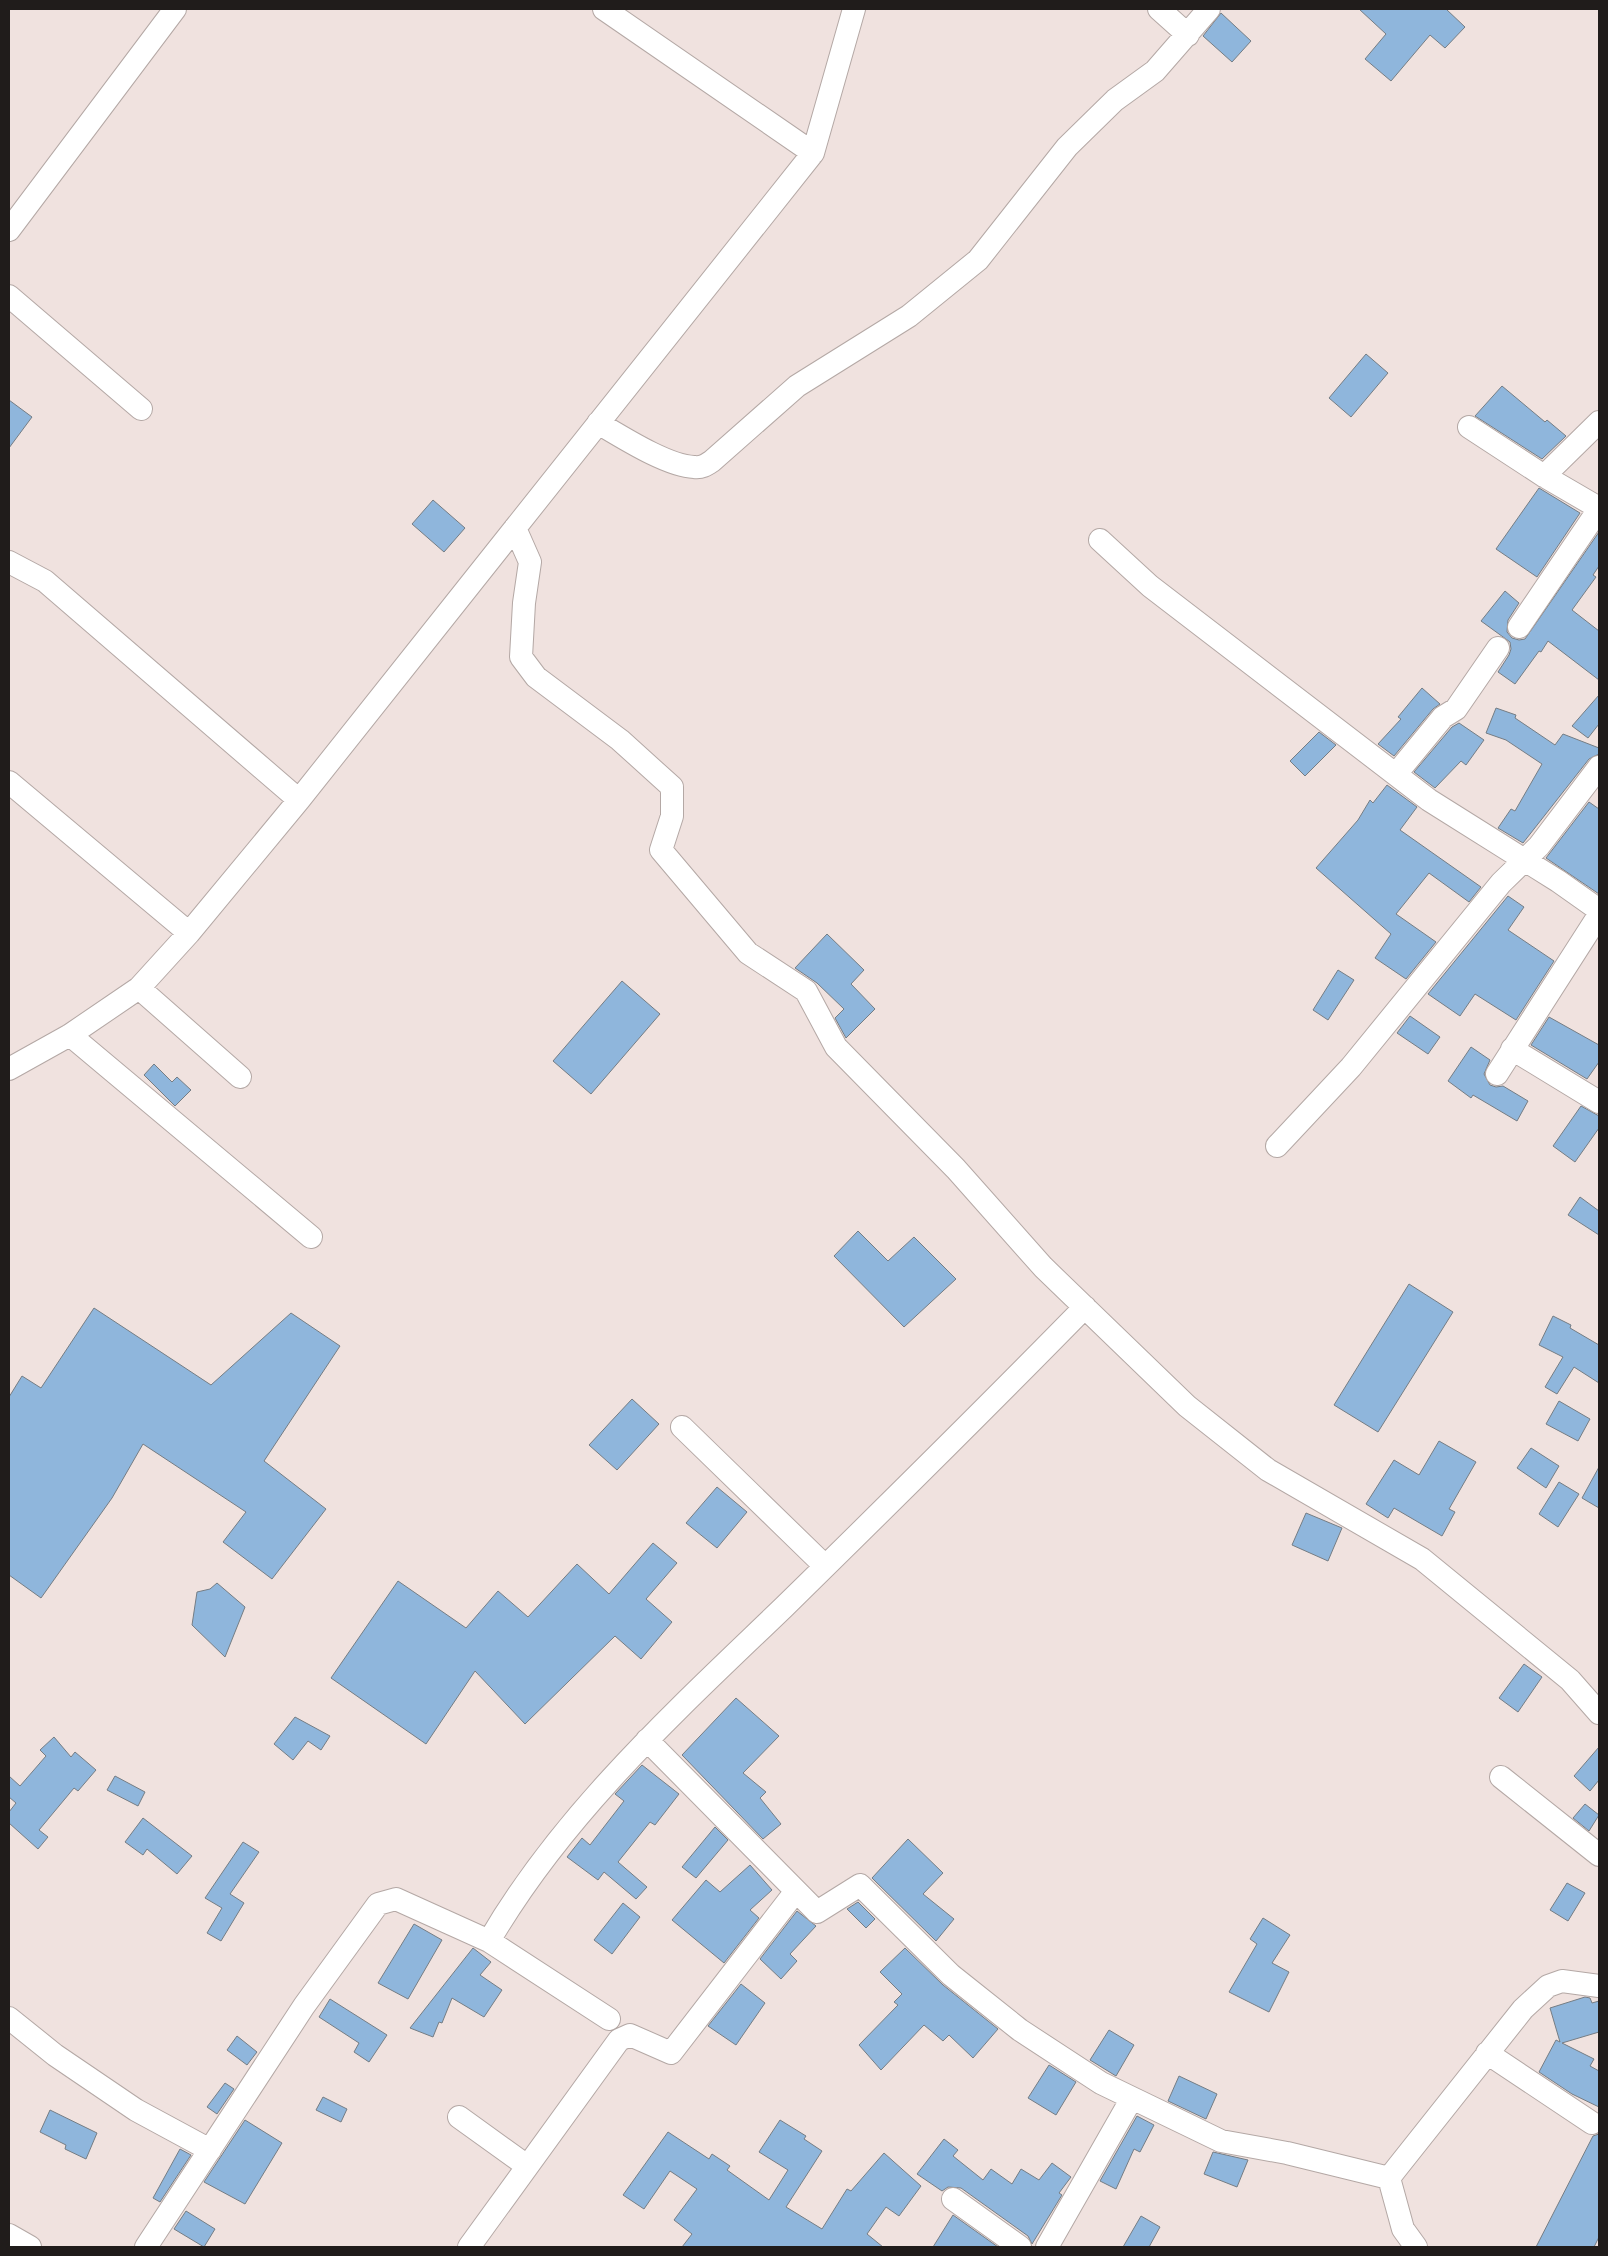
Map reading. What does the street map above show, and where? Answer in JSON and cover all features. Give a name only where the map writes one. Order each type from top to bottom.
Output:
[{"type":"street","points":[[9,230],[175,9]]},
{"type":"street","points":[[604,9],[813,153]]},
{"type":"street","points":[[9,1069],[70,1035],[139,988],[189,933],[299,800],[813,153],[854,9]]},
{"type":"street","points":[[1159,9],[1188,35]]},
{"type":"street","points":[[598,423],[666,459],[693,467],[704,467],[797,386],[909,316],[978,260],[1067,147],[1115,100],[1155,71],[1209,9]]},
{"type":"street","points":[[9,296],[141,409]]},
{"type":"street","points":[[1544,476],[1599,422]]},
{"type":"street","points":[[1469,427],[1544,476],[1599,508],[1519,626]]},
{"type":"street","points":[[515,528],[530,562],[524,603],[521,657],[536,676],[620,740],[672,787],[672,816],[661,850],[748,953],[806,991],[836,1047],[956,1169],[1043,1267],[1187,1406],[1268,1470],[1422,1558],[1570,1680],[1599,1713]]},
{"type":"street","points":[[1100,540],[1150,586],[1429,800],[1525,860],[1599,910]]},
{"type":"street","points":[[9,562],[45,581],[299,800]]},
{"type":"street","points":[[1396,774],[1443,718],[1456,709],[1498,648]]},
{"type":"street","points":[[1277,1146],[1351,1067],[1501,883],[1540,846],[1599,767]]},
{"type":"street","points":[[9,782],[189,933]]},
{"type":"street","points":[[1497,1074],[1599,915]]},
{"type":"street","points":[[139,988],[240,1077]]},
{"type":"street","points":[[70,1035],[311,1237]]},
{"type":"street","points":[[1512,1049],[1599,1102]]},
{"type":"street","points":[[490,1941],[506,1913],[569,1829],[647,1740],[1085,1307]]},
{"type":"street","points":[[682,1427],[825,1566]]},
{"type":"street","points":[[647,1740],[817,1912],[860,1885],[951,1975],[1020,2030],[1101,2083],[1221,2142],[1287,2153],[1389,2178]]},
{"type":"street","points":[[1502,1777],[1599,1856]]},
{"type":"street","points":[[469,2247],[619,2040],[630,2035],[671,2053],[796,1891]]},
{"type":"street","points":[[146,2247],[304,2006],[378,1904],[396,1899],[490,1941],[609,2019]]},
{"type":"street","points":[[1389,2178],[1523,2009],[1548,1986],[1562,1981],[1599,1986]]},
{"type":"street","points":[[9,2018],[55,2055],[136,2110],[210,2150]]},
{"type":"street","points":[[1488,2054],[1592,2123]]},
{"type":"street","points":[[1047,2247],[1132,2098]]},
{"type":"street","points":[[459,2117],[527,2166]]},
{"type":"street","points":[[1389,2178],[1403,2228],[1416,2247]]},
{"type":"street","points":[[953,2199],[1020,2247]]},
{"type":"street","points":[[9,2235],[30,2247]]},
{"type":"building","points":[[1359,9],[1446,9],[1465,27],[1445,48],[1430,35],[1391,81],[1365,59],[1386,34]]},
{"type":"building","points":[[1221,13],[1251,41],[1232,62],[1203,36]]},
{"type":"building","points":[[1366,354],[1388,373],[1351,417],[1329,398]]},
{"type":"building","points":[[1502,386],[1545,422],[1547,420],[1566,436],[1542,459],[1475,416]]},
{"type":"building","points":[[9,400],[32,417],[9,448]]},
{"type":"building","points":[[1539,488],[1580,513],[1537,577],[1496,549]]},
{"type":"building","points":[[433,500],[465,528],[444,552],[412,524]]},
{"type":"building","points":[[1599,532],[1599,566],[1593,575],[1596,577],[1572,610],[1599,631],[1599,680],[1548,641],[1515,684],[1498,672],[1509,655],[1511,649],[1510,642],[1481,621],[1505,591],[1519,603],[1508,620],[1507,632],[1512,638],[1525,639]]},
{"type":"building","points":[[1422,688],[1440,704],[1433,709],[1394,756],[1378,744],[1401,719],[1398,717]]},
{"type":"building","points":[[1599,695],[1599,724],[1588,738],[1572,726]]},
{"type":"building","points":[[1496,708],[1516,715],[1515,718],[1555,745],[1563,734],[1599,748],[1599,754],[1589,759],[1523,843],[1498,828],[1511,809],[1515,811],[1542,764],[1506,740],[1486,733]]},
{"type":"building","points":[[1459,723],[1484,740],[1466,765],[1461,761],[1435,788],[1414,772],[1452,727]]},
{"type":"building","points":[[1319,732],[1336,745],[1305,776],[1290,761]]},
{"type":"building","points":[[1387,785],[1417,807],[1400,830],[1481,887],[1469,902],[1429,873],[1396,914],[1436,942],[1406,979],[1375,958],[1391,934],[1316,868],[1358,820],[1370,800],[1373,803]]},
{"type":"building","points":[[1589,802],[1599,809],[1599,894],[1546,858]]},
{"type":"building","points":[[1508,896],[1524,907],[1508,930],[1554,961],[1516,1020],[1475,994],[1460,1016],[1428,994]]},
{"type":"building","points":[[827,934],[864,970],[851,984],[875,1009],[846,1038],[835,1018],[844,1009],[817,983],[795,968]]},
{"type":"building","points":[[1338,970],[1354,980],[1328,1020],[1313,1010]]},
{"type":"building","points":[[622,981],[660,1014],[591,1094],[553,1061]]},
{"type":"building","points":[[1410,1016],[1440,1037],[1428,1054],[1397,1033]]},
{"type":"building","points":[[1549,1017],[1599,1045],[1599,1062],[1587,1079],[1531,1045]]},
{"type":"building","points":[[1471,1047],[1490,1060],[1484,1074],[1490,1085],[1496,1087],[1503,1086],[1528,1101],[1517,1121],[1473,1095],[1471,1098],[1448,1081]]},
{"type":"building","points":[[154,1064],[172,1082],[177,1077],[191,1090],[175,1106],[144,1075]]},
{"type":"building","points":[[1581,1106],[1599,1116],[1599,1128],[1575,1162],[1553,1146]]},
{"type":"building","points":[[1580,1197],[1599,1211],[1599,1235],[1568,1215]]},
{"type":"building","points":[[858,1231],[888,1261],[914,1237],[956,1279],[904,1327],[834,1256]]},
{"type":"building","points":[[1409,1284],[1453,1312],[1378,1432],[1334,1405]]},
{"type":"building","points":[[94,1308],[211,1385],[291,1313],[340,1346],[264,1461],[326,1509],[272,1579],[223,1542],[246,1512],[143,1444],[112,1498],[41,1598],[9,1575],[9,1397],[22,1376],[41,1388]]},
{"type":"building","points":[[1553,1316],[1571,1325],[1570,1328],[1599,1345],[1599,1383],[1574,1367],[1557,1394],[1545,1387],[1563,1357],[1539,1345]]},
{"type":"building","points":[[632,1399],[659,1424],[617,1470],[589,1445]]},
{"type":"building","points":[[1559,1401],[1590,1419],[1578,1441],[1546,1424]]},
{"type":"building","points":[[1439,1441],[1476,1462],[1449,1509],[1455,1512],[1442,1536],[1394,1508],[1388,1518],[1366,1504],[1394,1460],[1419,1475]]},
{"type":"building","points":[[1531,1448],[1559,1466],[1546,1488],[1517,1468]]},
{"type":"building","points":[[1599,1467],[1599,1508],[1582,1498]]},
{"type":"building","points":[[1559,1482],[1579,1494],[1558,1527],[1539,1514]]},
{"type":"building","points":[[717,1487],[747,1512],[717,1548],[686,1523]]},
{"type":"building","points":[[1306,1513],[1342,1528],[1328,1561],[1292,1545]]},
{"type":"building","points":[[653,1543],[677,1563],[646,1599],[672,1622],[641,1659],[615,1636],[525,1724],[475,1671],[426,1744],[331,1678],[398,1581],[466,1628],[498,1591],[528,1617],[577,1564],[609,1594]]},
{"type":"building","points":[[217,1583],[245,1607],[225,1657],[192,1625],[197,1592],[210,1589]]},
{"type":"building","points":[[1524,1664],[1542,1677],[1518,1712],[1499,1698]]},
{"type":"building","points":[[736,1698],[779,1736],[743,1773],[766,1792],[760,1798],[781,1824],[763,1839],[682,1755]]},
{"type":"building","points":[[295,1717],[330,1736],[321,1750],[308,1741],[293,1760],[274,1744]]},
{"type":"building","points":[[54,1737],[71,1757],[75,1752],[96,1770],[78,1791],[74,1788],[39,1830],[48,1837],[38,1849],[9,1823],[9,1812],[16,1803],[9,1797],[9,1776],[20,1786],[46,1756],[40,1750]]},
{"type":"building","points":[[1599,1747],[1599,1780],[1590,1791],[1574,1776]]},
{"type":"building","points":[[642,1765],[679,1794],[655,1825],[650,1822],[618,1862],[647,1887],[636,1899],[604,1872],[598,1880],[567,1857],[582,1838],[590,1845],[624,1801],[615,1794]]},
{"type":"building","points":[[115,1776],[145,1792],[138,1806],[107,1790]]},
{"type":"building","points":[[1585,1804],[1599,1815],[1589,1831],[1573,1818]]},
{"type":"building","points":[[143,1818],[192,1856],[177,1874],[147,1849],[143,1855],[125,1842]]},
{"type":"building","points":[[715,1827],[728,1840],[696,1878],[682,1867]]},
{"type":"building","points":[[908,1839],[943,1873],[923,1894],[954,1919],[936,1941],[872,1878]]},
{"type":"building","points":[[243,1842],[259,1852],[230,1894],[244,1903],[221,1941],[207,1933],[222,1908],[205,1898]]},
{"type":"building","points":[[750,1865],[772,1890],[750,1910],[759,1918],[724,1963],[672,1920],[706,1880],[720,1892]]},
{"type":"building","points":[[1567,1883],[1585,1893],[1568,1921],[1550,1910]]},
{"type":"building","points":[[858,1902],[875,1919],[866,1928],[847,1909]]},
{"type":"building","points":[[623,1903],[640,1917],[612,1954],[594,1940]]},
{"type":"building","points":[[797,1911],[816,1926],[790,1954],[797,1961],[781,1979],[760,1959]]},
{"type":"building","points":[[1263,1918],[1290,1935],[1272,1963],[1289,1972],[1269,2012],[1229,1992],[1257,1944],[1250,1939]]},
{"type":"building","points":[[414,1924],[442,1940],[408,1999],[378,1983]]},
{"type":"building","points":[[473,1948],[491,1962],[480,1975],[502,1990],[484,2017],[452,1998],[442,2023],[439,2022],[433,2037],[410,2028]]},
{"type":"building","points":[[905,1948],[943,1985],[998,2029],[973,2058],[949,2035],[943,2041],[924,2025],[881,2070],[859,2045],[898,2005],[894,2002],[902,1994],[880,1972]]},
{"type":"building","points":[[741,1984],[765,2003],[736,2045],[708,2026]]},
{"type":"building","points":[[1585,1997],[1590,1998],[1592,2003],[1599,2001],[1599,2032],[1562,2043],[1594,2059],[1590,2066],[1599,2071],[1599,2107],[1572,2094],[1539,2072],[1556,2040],[1560,2042],[1550,2008]]},
{"type":"building","points":[[330,1999],[387,2035],[369,2062],[354,2052],[359,2043],[319,2017]]},
{"type":"building","points":[[1109,2030],[1134,2045],[1116,2076],[1090,2060]]},
{"type":"building","points":[[237,2036],[257,2052],[247,2065],[227,2050]]},
{"type":"building","points":[[1049,2065],[1076,2082],[1056,2115],[1028,2098]]},
{"type":"building","points":[[1179,2076],[1217,2094],[1206,2119],[1168,2101]]},
{"type":"building","points":[[225,2083],[234,2089],[217,2114],[207,2107]]},
{"type":"building","points":[[323,2097],[347,2109],[341,2122],[316,2110]]},
{"type":"building","points":[[50,2110],[97,2133],[86,2159],[65,2149],[66,2145],[40,2132]]},
{"type":"building","points":[[1137,2116],[1154,2125],[1140,2152],[1134,2149],[1116,2189],[1100,2181]]},
{"type":"building","points":[[245,2120],[282,2143],[245,2204],[204,2182]]},
{"type":"building","points":[[780,2120],[806,2136],[804,2139],[822,2151],[786,2207],[822,2229],[847,2189],[851,2191],[884,2153],[921,2186],[899,2216],[886,2207],[867,2234],[883,2247],[682,2247],[692,2234],[674,2220],[697,2189],[670,2171],[644,2209],[623,2195],[668,2132],[709,2159],[712,2154],[730,2166],[727,2170],[769,2200],[788,2170],[759,2152]]},
{"type":"building","points":[[1599,2134],[1599,2237],[1594,2247],[1536,2247],[1593,2136]]},
{"type":"building","points":[[944,2139],[958,2150],[953,2156],[983,2180],[991,2169],[1012,2184],[1021,2169],[1039,2180],[1052,2163],[1071,2177],[1059,2193],[1062,2195],[1032,2244],[1028,2236],[961,2188],[948,2187],[942,2191],[917,2174]]},
{"type":"building","points":[[180,2149],[191,2155],[160,2202],[153,2198]]},
{"type":"building","points":[[1213,2152],[1248,2160],[1237,2187],[1204,2174]]},
{"type":"building","points":[[186,2211],[215,2229],[204,2247],[174,2229]]},
{"type":"building","points":[[953,2215],[998,2247],[933,2247]]},
{"type":"building","points":[[1141,2216],[1160,2227],[1149,2247],[1123,2247]]}]
